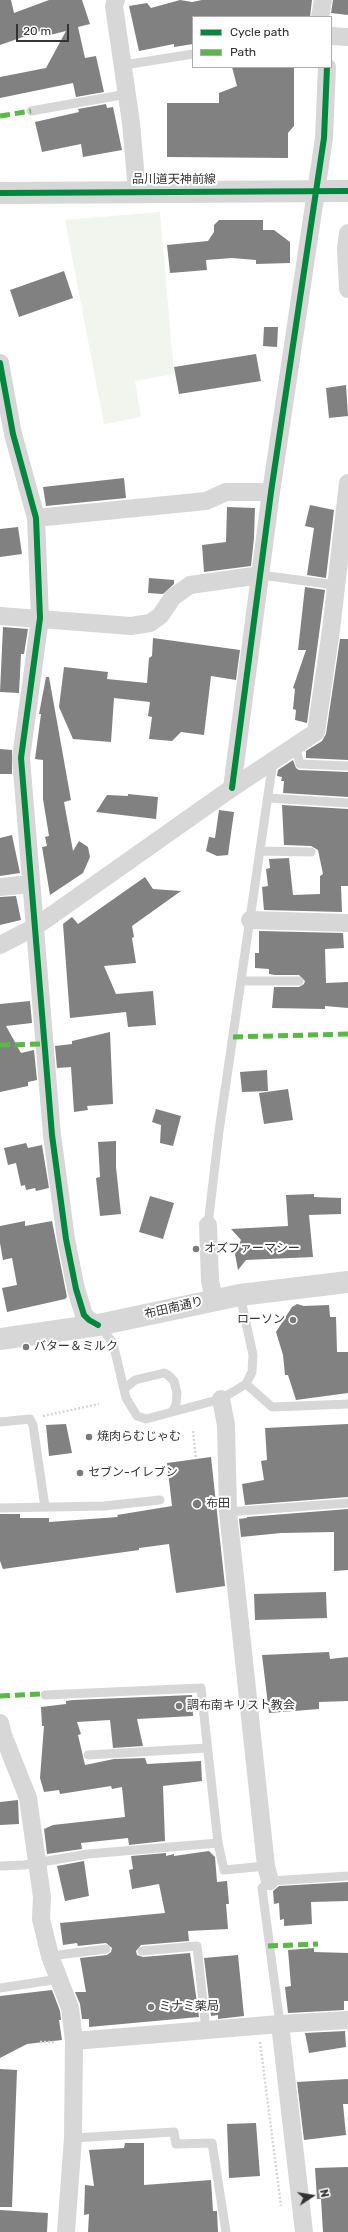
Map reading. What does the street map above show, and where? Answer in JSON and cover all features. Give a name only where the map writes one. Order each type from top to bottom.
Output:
[{"type":"street","points":[[116,0],[114,6],[124,65],[137,191]]},
{"type":"street","points":[[320,16],[323,0]]},
{"type":"street","points":[[332,36],[348,37]]},
{"type":"street","points":[[232,788],[271,492],[324,138],[327,68]]},
{"type":"street","name":"品川道天神前線","points":[[0,193],[137,191],[348,191]]},
{"type":"street","points":[[348,234],[346,249],[348,289]]},
{"type":"street","points":[[0,363],[13,434],[36,518],[40,618],[21,758],[52,1135],[66,1239],[76,1289],[84,1315],[98,1325]]},
{"type":"street","points":[[0,945],[35,927],[232,788],[316,732],[331,630],[335,585],[344,553],[348,483]]},
{"type":"street","points":[[36,518],[206,501],[226,492],[271,492]]},
{"type":"street","points":[[0,616],[131,626],[150,623],[160,616],[173,597],[190,585],[261,575]]},
{"type":"street","points":[[0,887],[31,884]]},
{"type":"street","points":[[250,920],[348,923]]},
{"type":"street","points":[[208,1225],[210,1281],[214,1299]]},
{"type":"street","name":"布田南通り","points":[[0,1339],[98,1325],[214,1299],[348,1282]]},
{"type":"street","points":[[221,1398],[226,1424],[228,1512],[268,1873]]},
{"type":"street","points":[[0,1723],[3,1735],[28,1798],[42,1897],[41,1919],[50,1956],[70,2008],[74,2041],[73,2138],[66,2232]]},
{"type":"street","points":[[74,2041],[258,2025],[348,2020]]},
{"type":"street","points":[[280,2024],[304,2232]]},
{"type":"lane","points":[[124,65],[192,54]]},
{"type":"lane","points":[[31,111],[127,94]]},
{"type":"lane","points":[[261,575],[335,585]]},
{"type":"lane","points":[[295,746],[300,764],[348,766]]},
{"type":"lane","points":[[208,1225],[273,761]]},
{"type":"lane","points":[[268,798],[348,803]]},
{"type":"lane","points":[[260,851],[311,852]]},
{"type":"lane","points":[[241,981],[299,981]]},
{"type":"lane","points":[[98,1325],[113,1342],[126,1398],[137,1416],[146,1419],[221,1398],[246,1384],[252,1372],[253,1355],[240,1295]]},
{"type":"lane","points":[[124,1389],[136,1380],[164,1373],[174,1381],[177,1392],[176,1405],[172,1412]]},
{"type":"lane","points":[[246,1384],[272,1407],[348,1404]]},
{"type":"lane","points":[[0,1422],[30,1419],[33,1425],[45,1507]]},
{"type":"lane","points":[[0,1508],[104,1506],[160,1500]]},
{"type":"lane","points":[[228,1512],[348,1503]]},
{"type":"lane","points":[[45,1695],[201,1688],[218,1843],[224,1870],[348,1876]]},
{"type":"lane","points":[[88,1755],[207,1748]]},
{"type":"lane","points":[[0,1866],[38,1863],[88,1854],[218,1843]]},
{"type":"lane","points":[[268,1873],[262,1888],[280,2024]]},
{"type":"lane","points":[[142,1951],[197,1946],[206,2030]]},
{"type":"lane","points":[[50,1956],[106,1949]]},
{"type":"lane","points":[[0,1988],[59,1979]]},
{"type":"lane","points":[[73,2138],[174,2132],[176,2144],[212,2143],[226,2232]]},
{"type":"path","points":[[30,1419],[100,1404]]},
{"type":"path","points":[[193,1431],[196,1459]]},
{"type":"path","points":[[258,2025],[282,2209]]},
{"type":"shaded area","points":[[160,212],[174,374],[135,381],[141,417],[104,424],[65,220]]},
{"type":"building","points":[[0,0],[11,0],[14,13],[49,0],[82,0],[90,24],[78,27],[85,58],[96,56],[104,92],[76,97],[73,83],[0,98],[0,77],[46,68],[66,31],[46,36],[43,30],[0,45]]},
{"type":"building","points":[[180,0],[192,2],[202,0],[312,0],[310,16],[192,16],[192,44],[174,47],[174,44],[139,51],[129,6],[147,3],[151,8]]},
{"type":"building","points":[[333,0],[348,0],[348,15],[331,13]]},
{"type":"building","points":[[232,68],[294,68],[294,126],[288,133],[288,158],[167,157],[167,103],[219,103],[219,93],[237,86]]},
{"type":"building","points":[[106,104],[107,108],[113,107],[122,150],[83,157],[81,144],[42,152],[35,122],[79,112],[78,109]]},
{"type":"building","points":[[219,220],[263,220],[263,230],[274,230],[290,242],[290,263],[256,264],[256,260],[232,258],[206,260],[207,270],[170,273],[167,245],[208,241],[214,232],[214,225]]},
{"type":"building","points":[[64,271],[73,298],[19,317],[10,290]]},
{"type":"building","points":[[264,327],[278,327],[277,347],[263,346]]},
{"type":"building","points":[[256,354],[261,381],[179,394],[174,367]]},
{"type":"building","points":[[346,385],[348,416],[329,418],[326,388]]},
{"type":"building","points":[[124,478],[126,498],[46,506],[43,487]]},
{"type":"building","points":[[310,505],[334,510],[326,578],[307,575],[314,528],[305,526]]},
{"type":"building","points":[[227,507],[255,508],[251,566],[204,572],[202,545],[226,542]]},
{"type":"building","points":[[18,527],[22,554],[0,557],[0,529]]},
{"type":"building","points":[[149,578],[174,580],[174,584],[163,594],[148,593]]},
{"type":"building","points":[[305,587],[325,590],[307,723],[295,720],[296,710],[293,709],[295,689],[293,688],[306,650],[298,650]]},
{"type":"building","points":[[3,627],[28,629],[24,654],[21,654],[19,693],[0,692]]},
{"type":"building","points":[[153,638],[240,650],[236,680],[211,676],[204,735],[181,732],[172,741],[149,739],[152,717],[148,716],[150,702],[114,698],[111,742],[73,739],[59,707],[64,667],[108,672],[107,679],[147,683],[149,658],[152,656]]},
{"type":"building","points":[[340,639],[348,639],[348,760],[306,758],[306,751],[322,741],[326,734]]},
{"type":"building","points":[[46,677],[49,677],[71,800],[64,802],[73,851],[79,841],[88,847],[90,857],[83,873],[50,895],[42,847],[47,846],[45,837],[49,836],[43,799],[43,760],[35,759],[41,714],[39,714]]},
{"type":"building","points":[[0,749],[12,750],[12,774],[0,774]]},
{"type":"building","points":[[293,760],[296,768],[299,770],[348,772],[348,797],[283,793],[284,781],[281,781],[282,777],[277,776],[278,770]]},
{"type":"building","points":[[128,794],[158,797],[156,819],[96,812],[107,795],[128,796]]},
{"type":"building","points":[[282,805],[348,809],[348,886],[341,886],[342,912],[264,910],[262,887],[268,886],[266,869],[270,868],[269,859],[289,858],[293,895],[320,894],[320,876],[323,874],[318,850],[311,846],[284,845]]},
{"type":"building","points":[[219,810],[234,812],[228,855],[217,856],[206,851],[209,837],[215,838]]},
{"type":"building","points":[[12,835],[20,873],[0,876],[0,838]]},
{"type":"building","points":[[145,877],[153,889],[181,891],[132,926],[134,937],[132,938],[136,963],[104,966],[116,994],[153,991],[156,1025],[128,1027],[126,1012],[70,1018],[63,924],[72,917],[78,924]]},
{"type":"building","points":[[16,896],[21,920],[0,925],[0,897]]},
{"type":"building","points":[[259,931],[343,933],[344,948],[325,949],[326,983],[348,982],[348,1008],[325,1006],[325,1009],[272,1008],[274,987],[299,987],[304,984],[305,981],[299,975],[275,975],[269,974],[269,969],[255,968],[255,953],[259,953]]},
{"type":"building","points":[[30,1001],[32,1023],[6,1026],[21,1053],[34,1050],[37,1080],[28,1082],[28,1086],[0,1092],[0,1004]]},
{"type":"building","points":[[110,1032],[113,1104],[87,1106],[88,1110],[74,1112],[71,1067],[57,1068],[55,1046],[72,1044],[72,1041]]},
{"type":"building","points":[[267,1070],[268,1091],[242,1092],[240,1072]]},
{"type":"building","points":[[288,1089],[293,1120],[264,1124],[259,1093]]},
{"type":"building","points":[[156,1109],[181,1116],[173,1146],[160,1143],[161,1125],[152,1122]]},
{"type":"building","points":[[116,1141],[116,1167],[121,1214],[100,1216],[96,1178],[100,1177],[98,1142]]},
{"type":"building","points":[[26,1143],[28,1148],[42,1145],[49,1188],[36,1191],[35,1188],[26,1190],[25,1185],[21,1186],[16,1163],[8,1165],[4,1148]]},
{"type":"building","points":[[314,1194],[314,1197],[341,1198],[341,1214],[309,1215],[313,1257],[246,1260],[238,1270],[235,1254],[241,1240],[231,1229],[288,1226],[286,1195]]},
{"type":"building","points":[[150,1196],[174,1203],[163,1239],[139,1232]]},
{"type":"building","points":[[25,1221],[25,1226],[52,1221],[67,1297],[65,1299],[7,1312],[2,1288],[17,1285],[12,1258],[3,1260],[0,1243],[0,1226]]},
{"type":"building","points":[[297,1304],[304,1306],[329,1305],[330,1317],[336,1317],[337,1352],[348,1352],[348,1393],[296,1400],[288,1375],[285,1375],[283,1355],[276,1332],[292,1307]]},
{"type":"building","points":[[66,1424],[72,1453],[49,1456],[46,1425]]},
{"type":"building","points":[[348,1424],[348,1497],[245,1505],[242,1484],[264,1480],[261,1461],[267,1460],[265,1428]]},
{"type":"building","points":[[211,1457],[225,1586],[176,1593],[169,1544],[139,1548],[139,1550],[3,1569],[0,1561],[0,1514],[20,1514],[20,1518],[49,1518],[49,1522],[118,1517],[117,1515],[172,1506],[167,1463]]},
{"type":"building","points":[[348,1509],[348,1570],[334,1571],[334,1532],[281,1533],[241,1537],[239,1519],[247,1517]]},
{"type":"building","points":[[326,1592],[327,1618],[255,1620],[254,1594]]},
{"type":"building","points":[[329,1652],[330,1659],[348,1657],[348,1701],[319,1702],[319,1709],[269,1713],[262,1655]]},
{"type":"building","points":[[192,1695],[193,1716],[137,1719],[143,1746],[113,1748],[110,1720],[77,1722],[81,1734],[78,1735],[85,1765],[114,1759],[145,1758],[147,1764],[201,1761],[202,1781],[163,1786],[165,1841],[129,1845],[128,1838],[81,1843],[82,1849],[47,1854],[44,1829],[53,1825],[125,1817],[122,1787],[112,1789],[111,1786],[60,1794],[59,1790],[44,1792],[40,1778],[44,1726],[42,1726],[41,1707],[66,1704],[66,1701],[73,1700]]},
{"type":"building","points":[[18,1800],[19,1824],[0,1825],[0,1802]]},
{"type":"building","points":[[209,1851],[215,1857],[217,1882],[227,1881],[229,1904],[226,1904],[228,1929],[188,1931],[189,1941],[141,1945],[136,1951],[137,1955],[143,1957],[190,1953],[199,2017],[89,2027],[89,2019],[82,2019],[80,2004],[75,1992],[86,1992],[80,1958],[107,1955],[111,1952],[112,1948],[106,1943],[78,1946],[77,1943],[63,1945],[60,1923],[165,1913],[159,1884],[132,1889],[129,1870],[133,1869],[131,1856],[166,1853],[166,1856],[174,1854],[174,1856]]},
{"type":"building","points":[[84,1861],[89,1896],[65,1901],[57,1866]]},
{"type":"building","points":[[348,1882],[348,1901],[311,1902],[312,1924],[284,1926],[284,1919],[280,1920],[279,1903],[274,1904],[273,1891],[279,1886]]},
{"type":"building","points":[[314,1948],[314,1952],[348,1953],[348,2001],[344,2001],[344,2010],[288,2013],[285,1987],[291,1986],[288,1950]]},
{"type":"building","points":[[238,1955],[244,2016],[218,2019],[218,2015],[211,2016],[204,1958]]},
{"type":"building","points":[[52,1990],[60,2011],[61,2020],[59,2020],[62,2040],[27,2044],[0,2058],[0,1996]]},
{"type":"building","points":[[345,2031],[346,2047],[309,2053],[305,2033]]},
{"type":"building","points":[[0,2069],[17,2070],[12,2207],[0,2207]]},
{"type":"building","points":[[348,2079],[348,2104],[343,2104],[346,2135],[304,2140],[297,2082]]},
{"type":"building","points":[[256,2123],[260,2176],[229,2178],[227,2124]]},
{"type":"building","points":[[125,2143],[144,2143],[144,2185],[211,2180],[213,2211],[217,2211],[218,2232],[88,2232],[89,2214],[84,2215],[85,2185],[94,2186],[89,2150],[124,2148]]},
{"type":"building","points":[[348,2167],[348,2232],[323,2232],[321,2199],[317,2199],[315,2168]]},
{"type":"building","points":[[0,2210],[48,2213],[47,2232],[0,2232]]},
{"type":"marked path","points":[[0,116],[31,111]]},
{"type":"marked path","points":[[233,1037],[348,1034]]},
{"type":"marked path","points":[[0,1045],[44,1044]]},
{"type":"marked path","points":[[0,1696],[45,1695]]},
{"type":"marked path","points":[[268,1946],[318,1944]]},
{"type":"cycle path","points":[[232,788],[271,492],[324,138],[327,68]]},
{"type":"cycle path","points":[[0,193],[348,191]]},
{"type":"cycle path","points":[[0,363],[13,434],[36,518],[40,618],[21,758],[52,1135],[66,1239],[76,1289],[84,1315],[98,1325]]},
{"type":"place","name":"オズファーマシー","points":[[196,1249]]},
{"type":"place","name":"ローソン","points":[[293,1320]]},
{"type":"place","name":"バター＆ミルク","points":[[26,1347]]},
{"type":"place","name":"焼肉らむじゃむ","points":[[89,1437]]},
{"type":"place","name":"セブン-イレブン","points":[[80,1473]]},
{"type":"place","name":"布田","points":[[197,1504]]},
{"type":"place","name":"調布南キリスト教会","points":[[179,1706]]},
{"type":"place","name":"ミナミ薬局","points":[[151,2007]]}]
